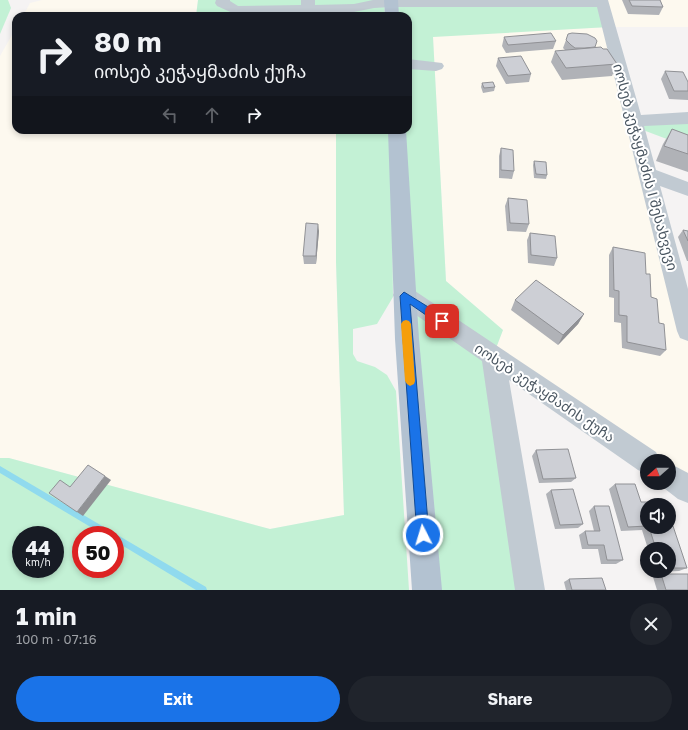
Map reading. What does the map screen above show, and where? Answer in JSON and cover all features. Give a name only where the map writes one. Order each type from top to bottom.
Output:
[{"type":"main road","points":[[397,134],[404,296],[427,590]]},
{"type":"street","points":[[223,0],[222,3],[235,10],[308,4],[354,8],[374,4],[391,6]]},
{"type":"street","name":"იოსებ კეჭაყმაძის I შესახვევი","points":[[391,6],[603,3],[647,174],[680,274],[688,331]]},
{"type":"street","points":[[412,64],[436,66]]},
{"type":"street","points":[[634,121],[686,119]]},
{"type":"street","points":[[647,174],[688,189]]},
{"type":"street","name":"იოსებ კეჭაყმაძის ქუჩა","points":[[404,296],[640,456]]},
{"type":"street","points":[[493,356],[530,590]]},
{"type":"street","points":[[676,481],[688,489]]},
{"type":"shaded area","points":[[42,0],[198,0],[196,12],[25,12],[30,3]]},
{"type":"shaded area","points":[[602,0],[688,0],[688,27],[610,27],[688,331],[688,489],[676,481],[676,454],[640,454],[640,456],[493,356],[503,330],[446,281],[433,36],[609,27]]},
{"type":"shaded area","points":[[12,35],[12,134],[336,134],[336,262],[344,515],[270,529],[9,458],[0,458],[0,56]]},
{"type":"green space","points":[[0,0],[8,0],[11,8],[0,34]]},
{"type":"green space","points":[[198,0],[384,0],[385,12],[196,12]]},
{"type":"green space","points":[[391,0],[602,0],[609,27],[433,37],[446,281],[503,330],[493,356],[530,590],[427,590],[397,134],[412,134],[412,12],[392,12]]},
{"type":"green space","points":[[688,118],[688,147],[635,127]]},
{"type":"green space","points":[[336,134],[391,134],[393,297],[377,324],[353,329],[353,354],[357,361],[375,367],[387,375],[396,391],[409,590],[0,590],[0,458],[9,458],[270,529],[344,515],[336,262]]},
{"type":"building","points":[[629,0],[660,0],[663,7],[632,6]]},
{"type":"building","points":[[551,33],[556,41],[508,45],[504,37]]},
{"type":"building","points":[[568,34],[587,34],[595,38],[597,41],[595,47],[575,48],[566,40]]},
{"type":"building","points":[[601,47],[603,49],[607,49],[617,64],[566,68],[555,51]]},
{"type":"building","points":[[521,56],[531,74],[508,76],[498,58]]},
{"type":"building","points":[[665,71],[683,72],[688,82],[688,91],[674,91]]},
{"type":"building","points":[[493,82],[495,87],[484,88],[482,83]]},
{"type":"building","points":[[672,129],[688,135],[688,154],[664,146]]},
{"type":"building","points":[[501,148],[513,150],[514,171],[501,170]]},
{"type":"building","points":[[534,161],[546,162],[547,175],[536,174]]},
{"type":"building","points":[[508,198],[527,200],[529,224],[510,223]]},
{"type":"building","points":[[306,223],[318,224],[316,256],[303,256]]},
{"type":"building","points":[[683,230],[688,231],[688,241]]},
{"type":"building","points":[[530,233],[555,236],[557,258],[531,255]]},
{"type":"building","points":[[613,247],[645,253],[646,274],[650,274],[651,297],[657,299],[659,323],[664,324],[666,350],[627,342],[627,316],[619,315],[619,291],[614,290]]},
{"type":"building","points":[[536,280],[584,314],[563,335],[515,300]]},
{"type":"building","points":[[568,449],[576,478],[543,479],[536,450]]},
{"type":"building","points":[[88,465],[105,476],[77,512],[49,493],[60,480],[70,487]]},
{"type":"building","points":[[615,484],[635,484],[640,499],[640,526],[628,527]]},
{"type":"building","points":[[573,489],[583,524],[560,525],[551,490]]},
{"type":"building","points":[[594,506],[609,506],[623,560],[607,560],[604,545],[588,545],[585,531],[600,531]]},
{"type":"building","points":[[651,534],[676,534],[687,568],[676,568],[676,542],[654,542]]},
{"type":"building","points":[[676,574],[688,574],[688,590],[666,590],[662,578],[676,578]]},
{"type":"building","points":[[602,578],[606,590],[572,590],[569,579]]},
{"type":"waterway","points":[[0,469],[96,526]]},
{"type":"waterway","points":[[124,542],[203,590]]},
{"type":"slow traffic","points":[[406,324],[410,381]]},
{"type":"route","points":[[423,535],[404,296],[442,321]]}]
